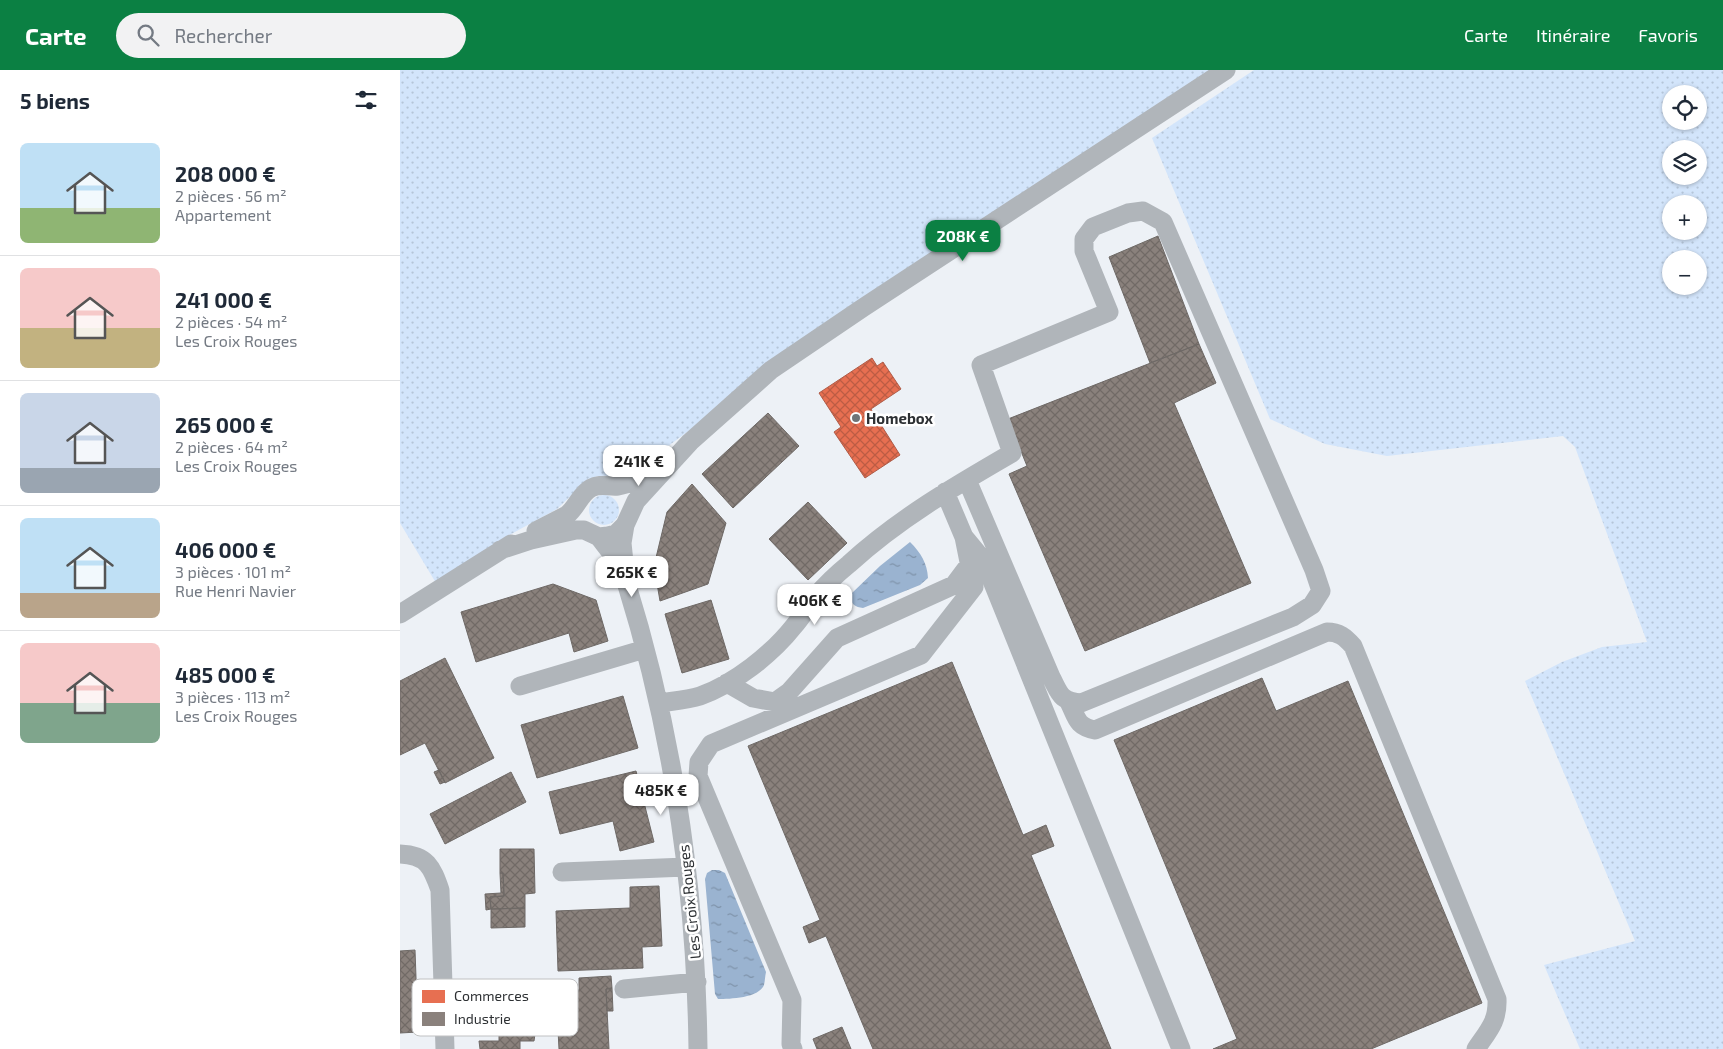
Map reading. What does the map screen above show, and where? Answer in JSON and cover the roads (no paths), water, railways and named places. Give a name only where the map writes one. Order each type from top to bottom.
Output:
[{"type":"street","points":[[500,550],[569,531],[581,530],[608,536],[616,534],[639,497],[690,442],[771,370],[1226,70]]},
{"type":"street","points":[[659,703],[700,696],[727,683],[758,662],[794,627],[817,594],[891,529],[945,492],[1012,453],[981,365],[1109,312],[1084,251],[1084,239],[1093,227],[1128,213],[1143,212],[1162,222],[1314,570],[1321,591],[1312,605],[1293,617],[1081,703],[1069,702],[1062,698],[1052,677],[966,480]]},
{"type":"street","points":[[400,614],[500,550],[568,514],[587,490],[594,486],[625,484],[639,478],[690,442]]},
{"type":"street","points":[[611,486],[625,496],[628,504],[627,519]]},
{"type":"street","points":[[793,1049],[791,1044],[792,1000],[698,776],[699,762],[711,744],[921,655],[974,587],[964,537],[945,492]]},
{"type":"street","points":[[579,501],[577,509],[578,518],[582,525],[594,534]]},
{"type":"street","name":"Les Croix Rouges","points":[[627,519],[622,543],[626,582],[659,703],[670,753],[686,867],[697,982],[698,1049]]},
{"type":"street","name":"Les Croix Rouges","points":[[594,534],[612,554],[626,582]]},
{"type":"street","points":[[964,537],[984,561],[1180,1049]]},
{"type":"street","points":[[775,702],[789,692],[838,638],[954,585],[970,565]]},
{"type":"street","points":[[1069,702],[1080,724],[1095,730],[1327,632],[1337,632],[1346,637],[1353,646],[1498,999],[1498,1012],[1494,1022],[1476,1049]]},
{"type":"street","points":[[520,686],[645,649]]},
{"type":"street","points":[[727,683],[753,698],[799,707]]},
{"type":"street","points":[[400,854],[413,854],[426,861],[435,875],[440,890],[443,979]]},
{"type":"street","points":[[562,872],[686,867]]},
{"type":"street","points":[[624,989],[697,982]]},
{"type":"street","points":[[445,1036],[445,1049]]},
{"type":"water","points":[[910,542],[923,558],[928,578],[920,585],[863,608],[854,605],[851,599],[852,593],[880,566]]},
{"type":"water","points":[[712,870],[719,870],[725,873],[766,972],[764,985],[756,993],[750,995],[718,999],[715,994],[705,879],[707,873]]},
{"type":"place","name":"Homebox","points":[[856,418]]}]
